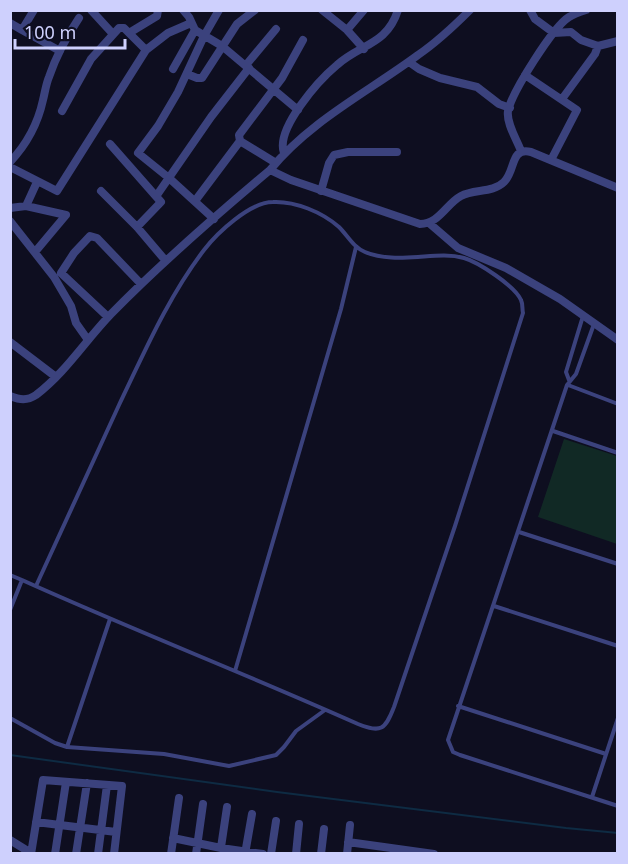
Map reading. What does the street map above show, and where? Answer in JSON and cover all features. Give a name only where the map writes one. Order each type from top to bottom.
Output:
[{"type":"street","points":[[22,30],[34,10]]},
{"type":"street","points":[[90,10],[113,34]]},
{"type":"street","points":[[129,33],[157,16],[158,10]]},
{"type":"street","points":[[183,10],[193,26],[204,36],[222,46],[298,110]]},
{"type":"street","points":[[214,219],[138,153],[158,126],[219,10]]},
{"type":"street","points":[[187,74],[202,78],[241,20],[255,10]]},
{"type":"street","points":[[322,10],[347,30],[364,48]]},
{"type":"street","points":[[347,30],[364,10]]},
{"type":"street","points":[[284,153],[282,141],[298,110],[338,64],[381,37],[389,28],[398,10]]},
{"type":"street","points":[[10,396],[22,400],[29,399],[56,377],[108,317],[165,260],[273,167],[284,153],[334,112],[409,62],[451,29],[470,10]]},
{"type":"street","points":[[530,10],[535,19],[554,33],[571,32],[581,40],[598,46],[618,41]]},
{"type":"street","points":[[521,151],[508,118],[510,108],[525,75],[554,33],[568,17],[581,11]]},
{"type":"street","points":[[10,162],[31,134],[40,112],[48,79],[60,51],[79,18]]},
{"type":"street","points":[[10,23],[60,51]]},
{"type":"street","points":[[10,167],[54,191],[59,189],[146,50],[168,33],[193,26]]},
{"type":"street","points":[[173,69],[193,26]]},
{"type":"street","points":[[62,111],[92,59],[122,27],[146,50]]},
{"type":"street","points":[[157,195],[276,29]]},
{"type":"street","points":[[195,201],[240,141],[241,132],[274,88],[303,40]]},
{"type":"street","points":[[562,99],[595,54],[598,46]]},
{"type":"street","points":[[409,62],[440,78],[477,87],[499,104],[510,108]]},
{"type":"street","points":[[525,75],[575,107],[577,113],[551,160]]},
{"type":"street","points":[[240,141],[273,167],[321,191],[420,224],[429,223],[459,197],[470,192],[499,186],[510,175],[518,153],[521,151]]},
{"type":"street","points":[[110,144],[161,202],[137,227]]},
{"type":"street","points":[[521,151],[531,152],[618,188]]},
{"type":"street","points":[[321,191],[334,155],[348,152],[397,152]]},
{"type":"street","points":[[26,206],[37,182]]},
{"type":"street","points":[[101,190],[165,260]]},
{"type":"street","points":[[10,208],[26,206],[66,215],[35,252]]},
{"type":"street","points":[[10,221],[54,277],[71,306],[76,323],[88,340]]},
{"type":"street","points":[[429,223],[458,248],[506,268],[560,299],[618,340]]},
{"type":"street","points":[[108,317],[61,273],[74,253],[90,236],[97,238],[141,284]]},
{"type":"street","points":[[10,342],[56,377]]},
{"type":"street","points":[[10,840],[31,853],[43,780],[122,786],[114,854]]},
{"type":"street","points":[[55,854],[66,782]]},
{"type":"street","points":[[76,854],[87,783]]},
{"type":"street","points":[[98,854],[107,785]]},
{"type":"street","points":[[171,854],[179,798]]},
{"type":"street","points":[[196,854],[203,804]]},
{"type":"street","points":[[221,851],[227,807]]},
{"type":"street","points":[[245,853],[252,814]]},
{"type":"street","points":[[272,854],[276,821]]},
{"type":"street","points":[[36,822],[116,832]]},
{"type":"street","points":[[296,854],[299,824]]},
{"type":"street","points":[[346,854],[350,825]]},
{"type":"street","points":[[321,854],[324,829]]},
{"type":"street","points":[[173,838],[221,851],[263,854]]},
{"type":"street","points":[[348,842],[434,854]]},
{"type":"lane","points":[[10,575],[325,710],[374,730],[382,728],[389,720],[451,537],[523,314],[522,301],[516,292],[475,261],[444,256],[377,256],[356,247],[339,227],[292,202],[269,202],[248,212],[224,228],[204,250],[183,281],[146,347],[36,586]]},
{"type":"lane","points":[[235,671],[341,309],[356,247]]},
{"type":"lane","points":[[568,383],[566,372],[583,316]]},
{"type":"lane","points":[[594,324],[576,374],[568,383],[448,740],[453,752],[618,806]]},
{"type":"lane","points":[[568,383],[618,404]]},
{"type":"lane","points":[[553,431],[618,453]]},
{"type":"lane","points":[[519,532],[618,564]]},
{"type":"lane","points":[[10,610],[22,580]]},
{"type":"lane","points":[[494,606],[618,646]]},
{"type":"lane","points":[[67,747],[110,619]]},
{"type":"lane","points":[[458,706],[606,754]]},
{"type":"lane","points":[[10,718],[55,743],[67,747],[164,754],[230,766],[276,755],[296,731],[325,710]]},
{"type":"lane","points":[[592,798],[618,718]]},
{"type":"green space","points":[[564,439],[617,456],[617,544],[538,517]]},
{"type":"waterway","points":[[10,755],[277,792],[618,833]]}]
